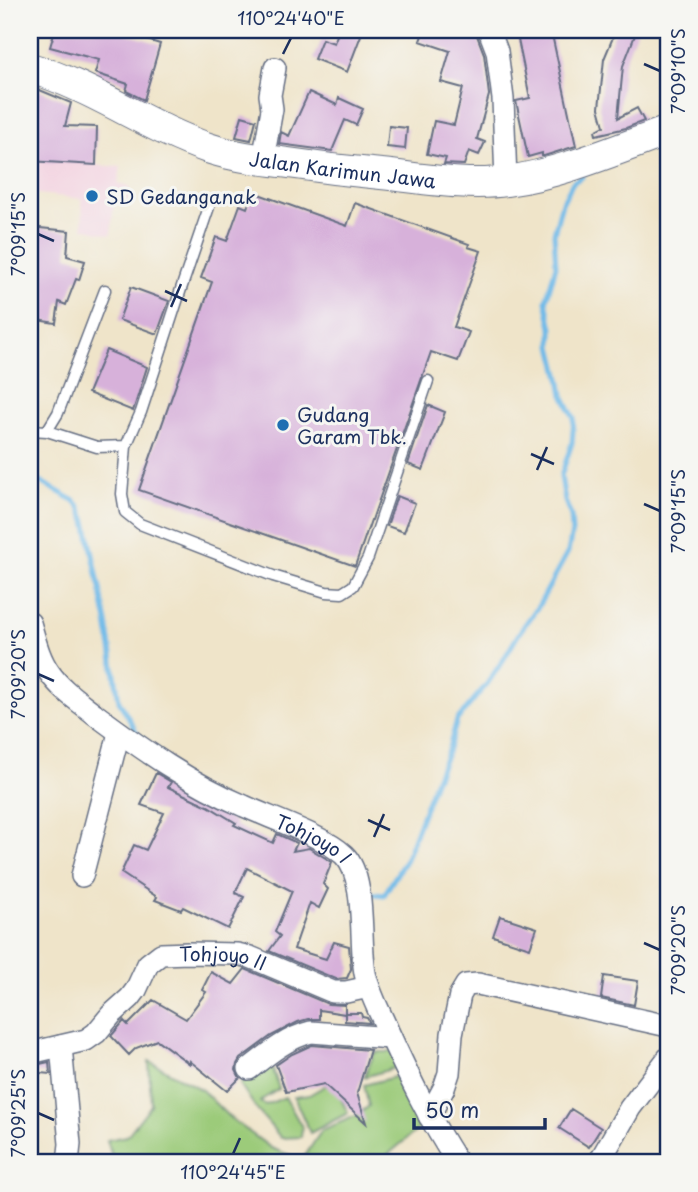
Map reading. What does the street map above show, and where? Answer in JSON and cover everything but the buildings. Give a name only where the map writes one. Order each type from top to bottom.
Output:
[{"type":"street","points":[[489,30],[497,51],[503,99],[506,181]]},
{"type":"street","name":"Jalan Karimun Jawa","points":[[30,68],[47,73],[182,138],[241,157],[464,182],[506,181],[567,169],[668,131]]},
{"type":"street","points":[[263,160],[272,109],[270,95],[275,68]]},
{"type":"street","name":"Tohjoyo I","points":[[30,624],[42,660],[50,674],[76,699],[119,733],[177,772],[216,794],[324,842],[345,855],[356,878],[363,958],[369,987],[429,1116],[457,1162]]},
{"type":"street","points":[[82,876],[119,733]]},
{"type":"street","name":"Tohjoyo II","points":[[30,1053],[86,1040],[96,1033],[130,998],[148,964],[161,954],[237,954],[333,992],[369,987]]},
{"type":"street","points":[[429,1116],[447,1080],[458,1002],[466,985],[478,984],[668,1026]]},
{"type":"street","points":[[250,1069],[282,1044],[310,1032],[391,1038]]},
{"type":"street","points":[[61,1046],[70,1144],[68,1162]]},
{"type":"street","points":[[599,1162],[630,1108],[668,1058]]},
{"type":"lane","points":[[209,207],[141,412],[126,446],[122,494],[125,512],[140,524],[273,576],[326,592],[342,593],[353,586],[369,558],[428,381]]},
{"type":"lane","points":[[47,431],[68,390],[105,290]]},
{"type":"lane","points":[[30,430],[47,431],[97,447],[126,446]]},
{"type":"shaded area","name":"SD Gedanganak","points":[[30,160],[121,167],[118,184],[130,186],[128,204],[114,200],[111,235],[83,228],[82,199],[30,193]]},
{"type":"green space","points":[[375,1052],[393,1052],[398,1067],[364,1077]]},
{"type":"green space","points":[[270,1060],[279,1089],[260,1102],[266,1105],[285,1097],[302,1127],[301,1137],[281,1138],[257,1110],[240,1084]]},
{"type":"green space","points":[[149,1061],[202,1090],[229,1117],[271,1148],[292,1156],[289,1162],[115,1162],[107,1140],[127,1136],[151,1105]]},
{"type":"green space","points":[[402,1075],[422,1126],[379,1162],[301,1162],[322,1130],[356,1116],[369,1106],[364,1085]]},
{"type":"green space","points":[[328,1084],[334,1085],[348,1113],[310,1133],[294,1097],[309,1095]]},
{"type":"waterway","points":[[366,891],[384,895],[406,859],[448,751],[457,720],[505,657],[539,605],[568,552],[572,532],[571,516],[565,501],[561,476],[572,443],[574,418],[563,395],[552,346],[552,328],[546,301],[556,266],[554,233],[562,203],[573,182],[582,177]]},
{"type":"waterway","points":[[30,482],[41,482],[75,501],[86,521],[107,622],[119,701],[137,733]]},
{"type":"place","name":"SD Gedanganak","points":[[92,196]]},
{"type":"place","name":"Gudang Garam Tbk.","points":[[283,425]]}]
